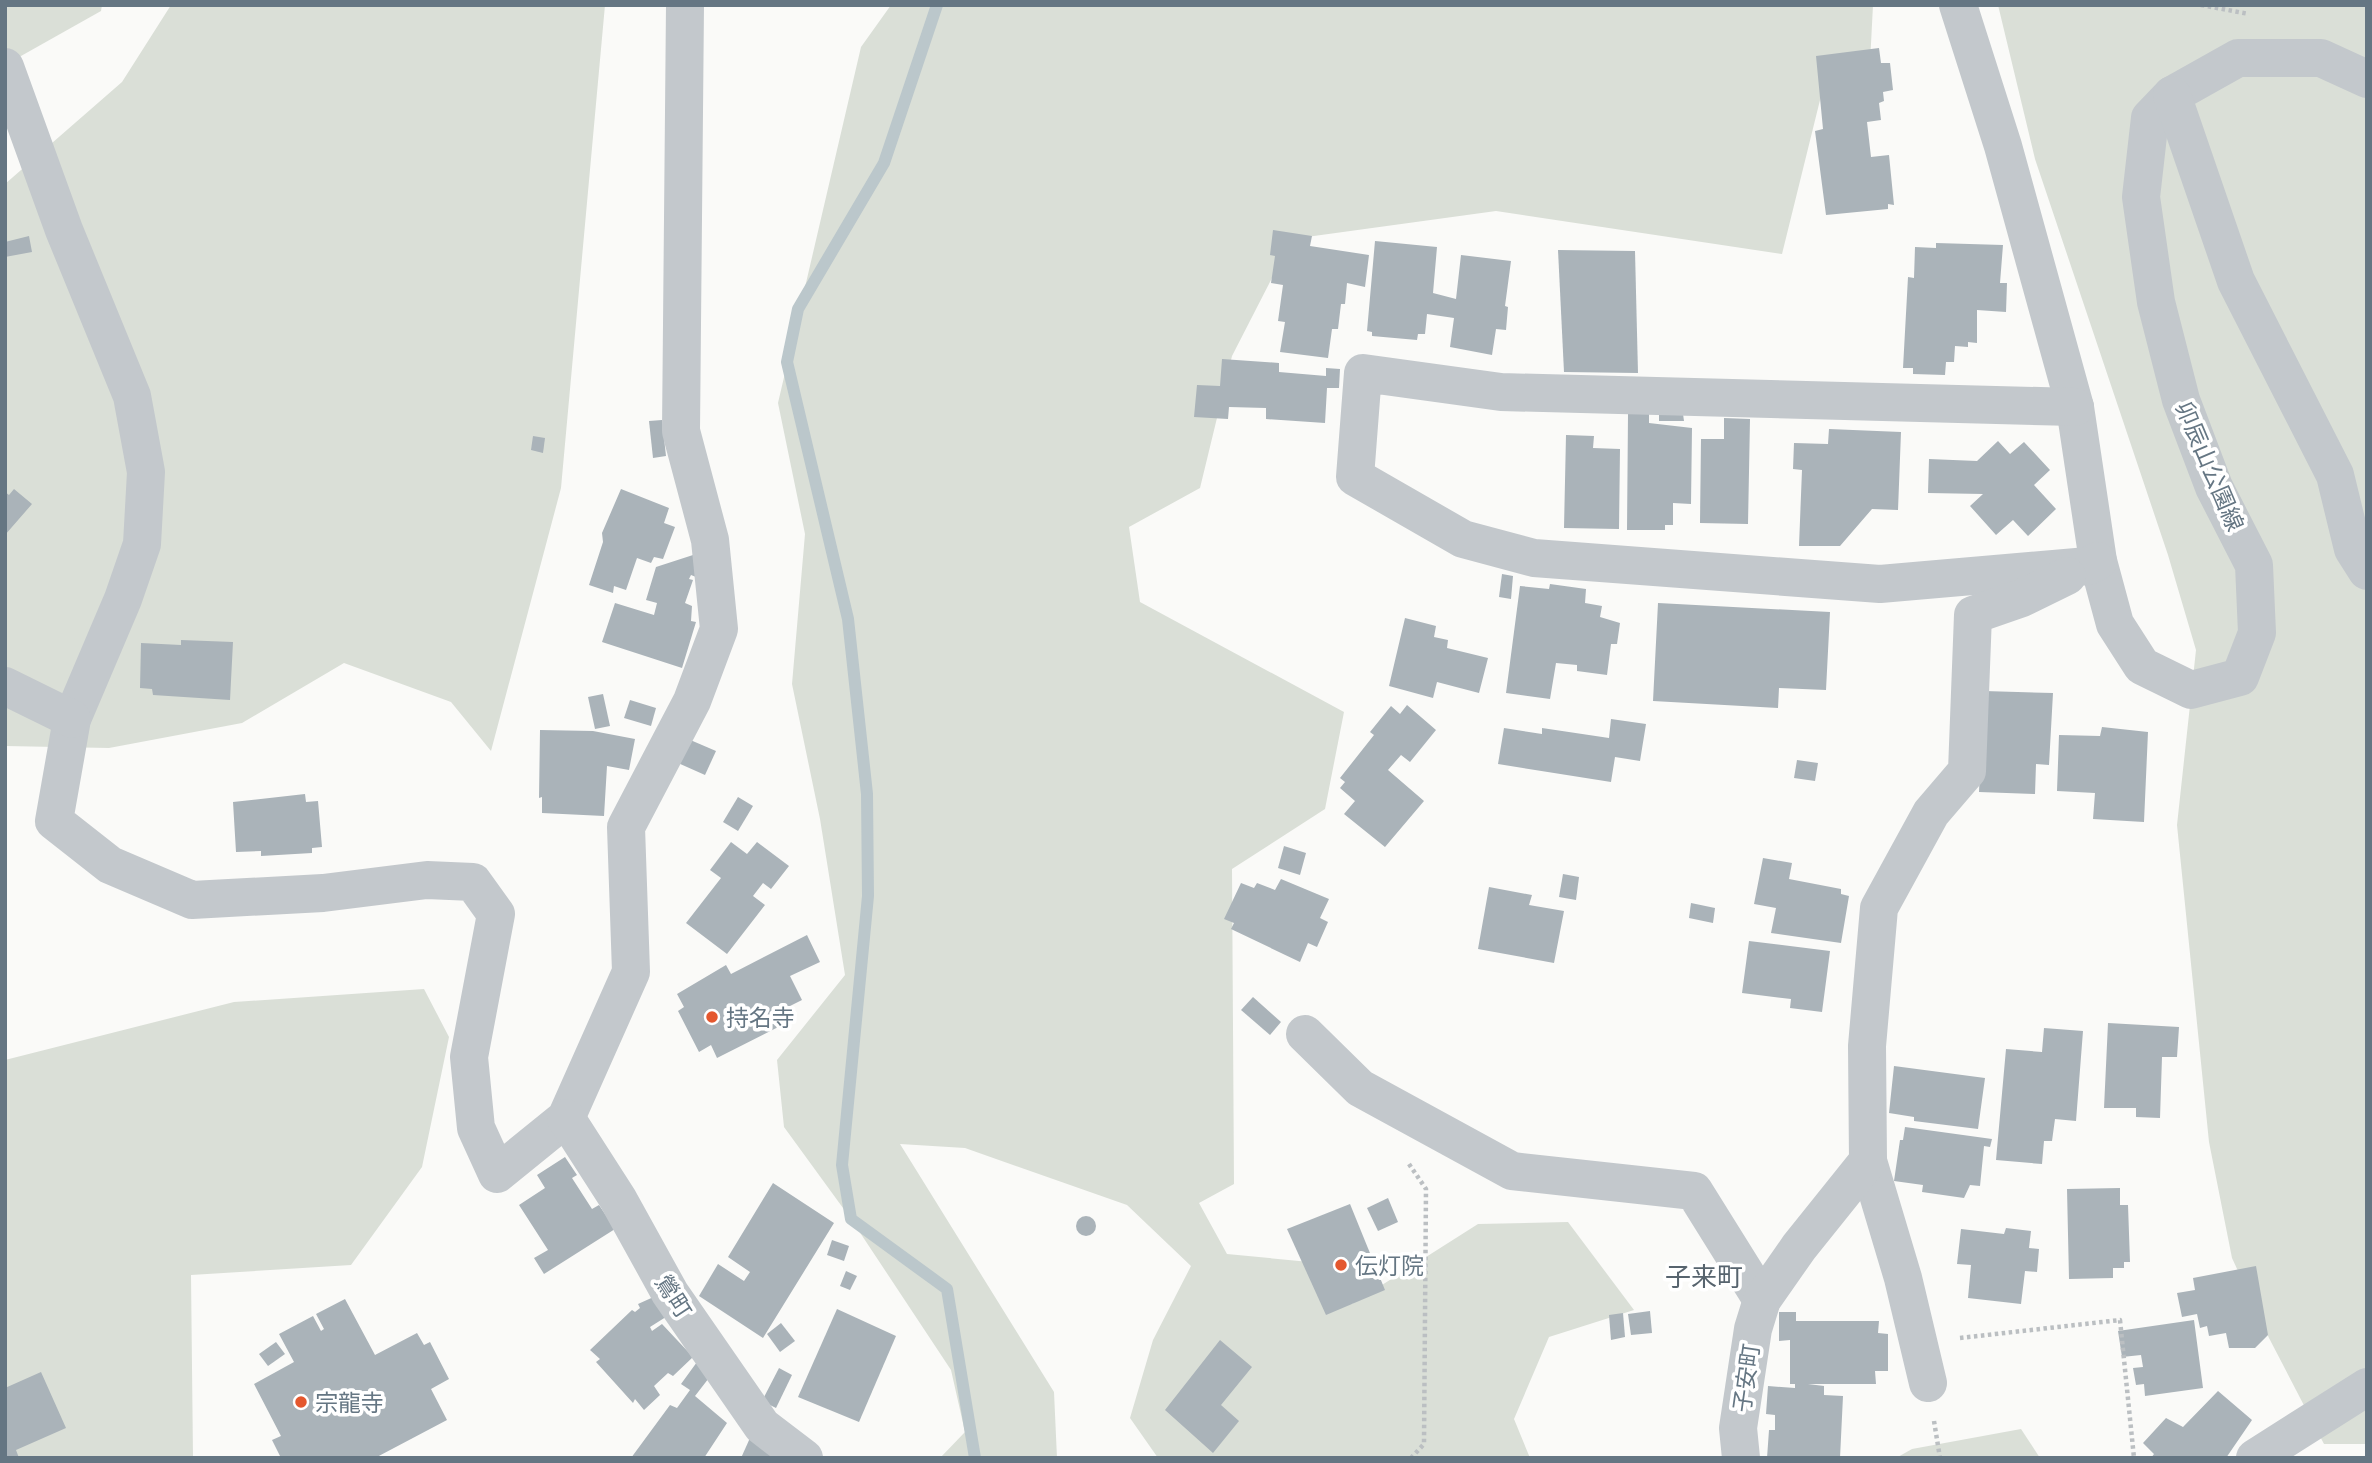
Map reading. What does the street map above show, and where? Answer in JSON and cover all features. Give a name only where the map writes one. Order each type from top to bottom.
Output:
[{"type":"street","points":[[5,67],[64,230],[132,396],[146,472],[142,544],[123,599],[72,719],[54,821],[110,865],[192,900],[323,892],[427,880],[473,882],[496,914],[469,1056],[476,1128],[497,1174],[566,1118],[631,972],[626,827],[692,701],[719,629],[710,540],[681,431],[685,5]]},
{"type":"street","name":"卯辰山公園線","points":[[1958,5],[2003,146],[2075,407],[2093,564],[2115,624],[2142,666],[2191,690],[2240,677],[2258,632],[2254,565],[2214,487],[2181,400],[2156,302],[2141,197],[2150,118],[2172,94],[2238,58],[2321,58],[2367,79]]},
{"type":"street","points":[[2172,94],[2236,281],[2335,475],[2367,514]]},
{"type":"street","points":[[2075,407],[1501,392],[1363,373],[1355,477],[1463,540],[1534,558],[1880,584],[2093,564]]},
{"type":"street","points":[[2335,475],[2353,550],[2367,571]]},
{"type":"street","points":[[1928,1383],[1903,1278],[1868,1161],[1867,1046],[1879,908],[1931,813],[1967,771],[1973,615],[2022,598],[2093,564]]},
{"type":"street","points":[[5,686],[72,719]]},
{"type":"street","points":[[1305,1034],[1360,1088],[1512,1171],[1694,1191],[1762,1300]]},
{"type":"street","name":"鶯町","points":[[566,1118],[618,1199],[670,1293],[762,1426],[804,1458]]},
{"type":"street","name":"子安町","points":[[1741,1458],[1738,1428],[1753,1329],[1762,1300],[1799,1247],[1868,1161]]},
{"type":"street","points":[[2255,1458],[2367,1387]]},
{"type":"path","points":[[1404,1156],[1426,1189],[1424,1444],[1411,1458]]},
{"type":"path","points":[[1918,1342],[2120,1320],[2134,1458]]},
{"type":"shaded area","points":[[5,5],[102,5],[101,11],[5,65]]},
{"type":"shaded area","points":[[171,5],[605,5],[561,488],[491,751],[451,702],[344,663],[242,723],[109,748],[5,746],[5,184],[122,82]]},
{"type":"shaded area","points":[[891,5],[1873,5],[1870,63],[1821,96],[1782,254],[1496,211],[1292,239],[1232,356],[1200,488],[1129,527],[1140,602],[1344,712],[1325,809],[1232,869],[1234,1184],[1199,1203],[1227,1254],[1341,1265],[1352,1304],[1478,1224],[1568,1222],[1634,1310],[1549,1337],[1514,1419],[1530,1458],[1158,1458],[1130,1418],[1153,1340],[1191,1266],[1127,1205],[965,1148],[900,1144],[1054,1392],[1057,1458],[940,1458],[965,1432],[951,1370],[851,1219],[784,1127],[777,1060],[845,975],[820,819],[792,684],[805,534],[778,403],[861,47]]},
{"type":"shaded area","points":[[1998,5],[2367,5],[2367,1444],[2324,1444],[2269,1338],[2232,1258],[2209,1142],[2177,825],[2196,650],[2168,555],[2035,159]]},
{"type":"shaded area","points":[[424,989],[449,1037],[422,1167],[351,1265],[191,1275],[193,1458],[5,1458],[5,1060],[234,1002]]},
{"type":"shaded area","points":[[2021,1429],[2040,1458],[1896,1458],[1912,1449]]},
{"type":"building","points":[[1879,48],[1881,63],[1890,63],[1893,90],[1883,92],[1884,101],[1879,103],[1881,120],[1867,122],[1871,157],[1889,155],[1894,205],[1888,204],[1888,209],[1826,215],[1815,131],[1823,129],[1816,56]]},
{"type":"building","points":[[1273,230],[1312,236],[1310,246],[1369,255],[1365,287],[1347,283],[1338,329],[1332,329],[1328,358],[1280,352],[1285,322],[1278,321],[1283,285],[1271,283],[1275,256],[1270,255]]},
{"type":"building","points":[[29,236],[32,252],[5,257],[5,242]]},
{"type":"building","points":[[1375,241],[1437,247],[1433,293],[1456,299],[1461,255],[1511,261],[1505,306],[1508,307],[1506,330],[1496,329],[1492,355],[1450,347],[1454,318],[1427,314],[1425,334],[1418,334],[1417,340],[1372,336],[1372,332],[1367,331]]},
{"type":"building","points":[[1936,243],[2003,245],[2000,283],[2007,283],[2006,312],[1977,310],[1977,343],[1968,342],[1968,347],[1955,346],[1954,362],[1946,362],[1945,375],[1913,374],[1913,368],[1903,368],[1908,277],[1914,278],[1915,247],[1936,248]]},
{"type":"building","points":[[1558,250],[1635,251],[1638,373],[1564,372]]},
{"type":"building","points":[[1222,359],[1279,363],[1279,372],[1326,376],[1326,368],[1340,369],[1339,388],[1327,388],[1325,423],[1266,419],[1266,408],[1229,407],[1228,419],[1194,417],[1197,385],[1220,386]]},
{"type":"building","points":[[1628,414],[1649,414],[1649,423],[1692,428],[1691,504],[1673,503],[1673,525],[1665,525],[1665,530],[1627,530]]},
{"type":"building","points":[[1659,414],[1683,414],[1684,421],[1659,421]]},
{"type":"building","points":[[1724,418],[1750,419],[1748,524],[1700,523],[1701,439],[1724,439]]},
{"type":"building","points":[[662,420],[666,456],[653,458],[649,421]]},
{"type":"building","points":[[1829,429],[1901,432],[1898,510],[1872,509],[1840,546],[1799,546],[1802,470],[1793,469],[1794,443],[1828,444]]},
{"type":"building","points":[[1566,435],[1594,436],[1593,448],[1620,449],[1619,529],[1564,528]]},
{"type":"building","points":[[533,436],[545,438],[543,453],[531,450]]},
{"type":"building","points":[[1998,441],[2010,454],[2024,442],[2050,470],[2034,485],[2056,509],[2028,536],[2013,520],[1996,535],[1970,506],[1983,494],[1928,493],[1929,459],[1977,461]]},
{"type":"building","points":[[14,489],[32,504],[5,535],[5,492],[9,495]]},
{"type":"building","points":[[621,489],[669,508],[664,523],[675,527],[663,559],[654,557],[651,563],[637,558],[626,590],[614,586],[613,593],[589,585],[603,542],[602,533]]},
{"type":"building","points":[[693,555],[696,577],[691,575],[689,579],[693,580],[685,603],[692,606],[691,621],[696,622],[682,668],[602,642],[615,603],[654,615],[657,603],[646,600],[656,567]]},
{"type":"building","points":[[1502,574],[1513,576],[1511,599],[1499,597]]},
{"type":"building","points":[[1550,584],[1586,589],[1585,603],[1602,606],[1600,617],[1620,623],[1617,644],[1611,644],[1607,675],[1577,671],[1577,665],[1556,663],[1550,699],[1506,693],[1520,586],[1549,589]]},
{"type":"building","points":[[1658,603],[1830,612],[1826,690],[1779,688],[1778,708],[1653,701]]},
{"type":"building","points":[[1405,618],[1436,626],[1434,637],[1448,640],[1447,648],[1488,658],[1479,693],[1437,682],[1433,698],[1389,686]]},
{"type":"building","points":[[181,640],[233,642],[230,700],[153,695],[152,689],[140,688],[141,643],[181,645]]},
{"type":"building","points":[[1984,691],[2053,693],[2049,765],[2036,764],[2035,794],[1979,792]]},
{"type":"building","points":[[603,694],[610,726],[595,729],[588,697]]},
{"type":"building","points":[[630,700],[656,708],[651,726],[624,718]]},
{"type":"building","points":[[1407,705],[1436,730],[1410,762],[1401,755],[1388,770],[1424,801],[1385,847],[1344,814],[1355,801],[1340,788],[1345,782],[1340,778],[1374,735],[1370,732],[1391,706],[1400,714]]},
{"type":"building","points":[[1611,719],[1646,724],[1640,761],[1615,757],[1611,782],[1498,764],[1504,728],[1542,734],[1542,728],[1609,738]]},
{"type":"building","points":[[2102,727],[2148,732],[2144,822],[2093,819],[2095,793],[2057,791],[2059,735],[2100,736]]},
{"type":"building","points":[[540,730],[593,731],[635,739],[629,770],[607,766],[604,816],[542,813],[542,797],[539,798]]},
{"type":"building","points":[[688,739],[716,751],[705,775],[678,763]]},
{"type":"building","points":[[1797,760],[1818,763],[1815,781],[1794,778]]},
{"type":"building","points":[[305,794],[306,802],[318,801],[322,847],[312,848],[312,853],[261,856],[261,851],[236,852],[233,802]]},
{"type":"building","points":[[738,797],[753,806],[738,831],[723,822]]},
{"type":"building","points":[[731,842],[747,854],[757,842],[789,866],[771,889],[763,883],[753,896],[765,905],[727,954],[686,923],[721,878],[710,870]]},
{"type":"building","points":[[1284,846],[1306,853],[1300,875],[1278,868]]},
{"type":"building","points":[[1763,858],[1792,863],[1789,879],[1841,889],[1841,894],[1849,896],[1841,943],[1771,933],[1776,908],[1754,904]]},
{"type":"building","points":[[1563,874],[1579,877],[1576,900],[1559,897]]},
{"type":"building","points":[[1281,879],[1329,899],[1320,918],[1328,922],[1317,947],[1308,943],[1300,962],[1231,929],[1234,923],[1224,919],[1241,883],[1254,888],[1257,883],[1275,890]]},
{"type":"building","points":[[1489,887],[1532,895],[1529,905],[1564,911],[1554,963],[1478,949]]},
{"type":"building","points":[[1691,903],[1715,908],[1713,923],[1689,918]]},
{"type":"building","points":[[807,935],[820,962],[790,976],[802,1000],[790,1006],[796,1018],[717,1058],[711,1045],[699,1052],[678,1011],[684,1007],[677,994],[726,965],[731,974]]},
{"type":"building","points":[[1749,941],[1830,951],[1822,1012],[1790,1008],[1791,999],[1742,993]]},
{"type":"building","points":[[1253,997],[1281,1022],[1270,1035],[1241,1010]]},
{"type":"building","points":[[2108,1023],[2179,1027],[2177,1057],[2162,1057],[2160,1118],[2136,1117],[2136,1108],[2104,1108]]},
{"type":"building","points":[[2044,1028],[2083,1031],[2076,1121],[2055,1119],[2052,1141],[2044,1141],[2042,1164],[1996,1160],[2006,1049],[2042,1052]]},
{"type":"building","points":[[1894,1066],[1985,1078],[1978,1129],[1914,1121],[1914,1117],[1889,1113]]},
{"type":"building","points":[[1905,1127],[1992,1139],[1990,1147],[1984,1146],[1980,1186],[1970,1185],[1964,1198],[1922,1192],[1923,1185],[1894,1181],[1900,1140],[1903,1140]]},
{"type":"building","points":[[565,1157],[577,1175],[572,1178],[592,1209],[599,1205],[615,1229],[544,1274],[534,1258],[548,1250],[519,1205],[545,1188],[537,1175]]},
{"type":"building","points":[[773,1183],[834,1223],[763,1338],[699,1296],[718,1264],[744,1281],[750,1272],[728,1257]]},
{"type":"building","points":[[2120,1188],[2120,1205],[2128,1205],[2130,1262],[2124,1262],[2124,1268],[2113,1268],[2113,1278],[2069,1279],[2067,1189]]},
{"type":"building","points":[[1388,1198],[1398,1222],[1378,1231],[1367,1208]]},
{"type":"building","points":[[1350,1204],[1385,1290],[1326,1315],[1287,1229]]},
{"type":"building","points":[[1086,1216],[1093,1219],[1096,1226],[1093,1233],[1086,1236],[1079,1233],[1076,1226],[1079,1219]]},
{"type":"building","points":[[2006,1228],[2031,1231],[2029,1248],[2039,1249],[2037,1272],[2025,1271],[2021,1304],[1968,1298],[1971,1265],[1957,1264],[1961,1229],[2004,1234]]},
{"type":"building","points":[[832,1240],[849,1246],[844,1261],[827,1255]]},
{"type":"building","points":[[2256,1266],[2268,1335],[2255,1348],[2229,1348],[2226,1333],[2209,1336],[2207,1326],[2200,1328],[2197,1314],[2182,1317],[2177,1293],[2195,1290],[2193,1278]]},
{"type":"building","points":[[846,1271],[857,1276],[850,1290],[840,1286]]},
{"type":"building","points":[[658,1295],[669,1315],[650,1327],[652,1331],[662,1324],[693,1357],[673,1376],[668,1373],[654,1386],[660,1395],[644,1410],[635,1399],[633,1403],[596,1362],[600,1359],[590,1350],[632,1310],[635,1312],[640,1308],[638,1304]]},
{"type":"building","points":[[345,1299],[375,1355],[417,1333],[424,1345],[430,1342],[449,1379],[431,1389],[447,1420],[375,1458],[281,1458],[272,1440],[281,1436],[254,1384],[294,1362],[279,1334],[313,1316],[321,1331],[324,1329],[316,1314]]},
{"type":"building","points":[[837,1309],[896,1336],[859,1422],[798,1397]]},
{"type":"building","points":[[1650,1311],[1652,1333],[1631,1335],[1628,1314]]},
{"type":"building","points":[[1779,1312],[1796,1312],[1796,1321],[1879,1321],[1878,1333],[1888,1334],[1888,1371],[1875,1371],[1876,1384],[1808,1384],[1824,1386],[1824,1395],[1843,1396],[1840,1458],[1767,1458],[1769,1430],[1775,1430],[1775,1415],[1766,1414],[1768,1386],[1795,1388],[1795,1384],[1790,1384],[1790,1340],[1779,1341]]},
{"type":"building","points":[[1623,1313],[1625,1337],[1611,1340],[1609,1315]]},
{"type":"building","points":[[2194,1320],[2203,1388],[2145,1396],[2144,1384],[2136,1385],[2133,1368],[2143,1367],[2141,1355],[2122,1357],[2118,1331]]},
{"type":"building","points":[[781,1323],[795,1341],[780,1352],[767,1334]]},
{"type":"building","points":[[1220,1340],[1252,1367],[1221,1405],[1239,1421],[1213,1453],[1165,1410]]},
{"type":"building","points":[[276,1342],[285,1354],[268,1366],[259,1354]]},
{"type":"building","points":[[697,1362],[712,1374],[695,1396],[727,1423],[704,1458],[631,1458],[670,1405],[677,1408],[690,1390],[681,1384]]},
{"type":"building","points":[[779,1368],[792,1375],[776,1408],[762,1401]]},
{"type":"building","points":[[41,1372],[66,1428],[16,1450],[19,1458],[5,1458],[5,1388]]},
{"type":"building","points":[[2218,1391],[2252,1420],[2226,1458],[2151,1458],[2154,1454],[2143,1443],[2166,1418],[2183,1427]]},
{"type":"building","points":[[750,1438],[771,1454],[769,1458],[741,1458]]},
{"type":"waterway","points":[[937,5],[884,163],[798,309],[787,362],[848,619],[867,794],[868,896],[842,1165],[851,1219],[947,1289],[975,1458]]},
{"type":"place","name":"持名寺","points":[[712,1017]]},
{"type":"place","name":"伝灯院","points":[[1341,1265]]},
{"type":"place","name":"宗龍寺","points":[[301,1402]]},
{"type":"district","name":"子来町","points":[[1704,1277]]}]
